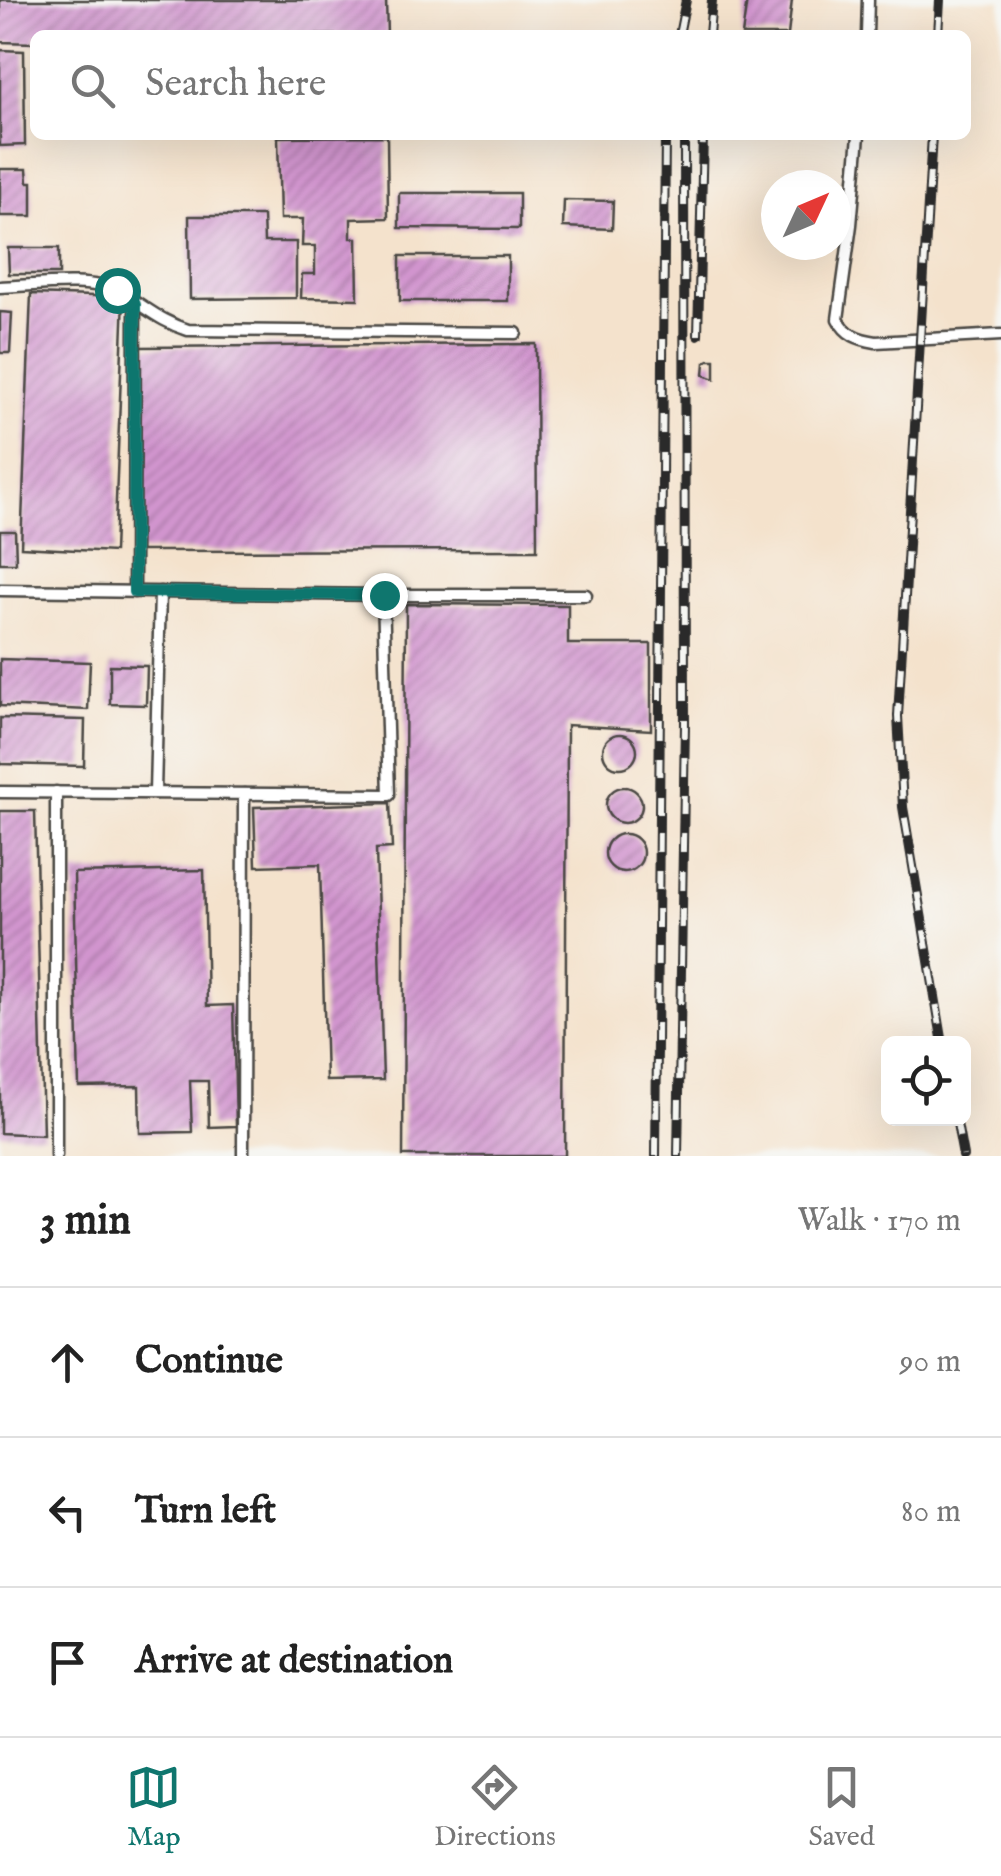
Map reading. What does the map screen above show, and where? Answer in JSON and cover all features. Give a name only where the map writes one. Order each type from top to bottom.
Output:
[{"type":"lane","points":[[866,30],[868,0]]},
{"type":"lane","points":[[859,140],[838,319],[844,330],[861,340],[876,342],[1001,335]]},
{"type":"lane","points":[[0,287],[96,284],[117,290],[162,322],[188,330],[516,333]]},
{"type":"lane","points":[[134,592],[135,303]]},
{"type":"lane","points":[[0,590],[586,595]]},
{"type":"lane","points":[[154,793],[160,592]]},
{"type":"lane","points":[[0,792],[389,795],[384,595]]},
{"type":"lane","points":[[56,792],[56,1156]]},
{"type":"lane","points":[[243,1156],[244,794]]},
{"type":"building","points":[[0,0],[386,0],[387,30],[30,30],[30,43],[0,42]]},
{"type":"building","points":[[747,0],[792,0],[789,30],[743,30]]},
{"type":"building","points":[[0,50],[24,51],[25,145],[0,146]]},
{"type":"building","points":[[278,140],[387,140],[388,218],[351,219],[351,238],[357,238],[358,299],[301,298],[302,274],[315,274],[315,246],[302,246],[303,219],[280,219]]},
{"type":"building","points":[[0,169],[27,169],[28,182],[32,182],[32,216],[0,216]]},
{"type":"building","points":[[399,193],[519,193],[519,229],[399,228]]},
{"type":"building","points":[[564,200],[613,201],[612,229],[563,227]]},
{"type":"building","points":[[189,216],[263,216],[264,242],[296,242],[296,298],[190,299]]},
{"type":"building","points":[[8,248],[59,248],[59,274],[9,274]]},
{"type":"building","points":[[400,256],[508,256],[508,301],[400,301]]},
{"type":"building","points":[[31,294],[124,297],[114,552],[21,547]]},
{"type":"building","points":[[0,312],[12,313],[10,353],[0,353]]},
{"type":"building","points":[[536,344],[537,550],[137,551],[140,347]]},
{"type":"building","points":[[715,360],[715,379],[704,375],[705,362]]},
{"type":"building","points":[[0,531],[15,531],[16,563],[0,563]]},
{"type":"building","points":[[406,604],[568,605],[568,644],[651,644],[651,730],[567,725],[565,1156],[403,1156]]},
{"type":"building","points":[[0,659],[90,662],[88,710],[0,706]]},
{"type":"building","points":[[110,665],[147,666],[146,705],[110,704]]},
{"type":"building","points":[[0,718],[85,720],[84,766],[0,764]]},
{"type":"building","points":[[620,734],[632,739],[637,751],[632,763],[620,768],[608,763],[603,751],[608,739]]},
{"type":"building","points":[[624,787],[637,792],[642,805],[637,818],[624,823],[611,818],[606,805],[611,792]]},
{"type":"building","points":[[390,803],[392,848],[376,849],[383,1080],[326,1081],[320,864],[256,866],[254,807]]},
{"type":"building","points":[[0,811],[35,811],[43,1135],[0,1133]]},
{"type":"building","points":[[624,834],[637,840],[643,853],[637,866],[624,872],[611,866],[605,853],[611,840]]},
{"type":"building","points":[[204,870],[207,1006],[233,1005],[236,1126],[209,1127],[208,1081],[190,1081],[192,1132],[140,1133],[139,1086],[79,1087],[74,873]]},
{"type":"railway","points":[[680,30],[686,0]]},
{"type":"railway","points":[[709,30],[712,0]]},
{"type":"railway","points":[[938,30],[940,0]]},
{"type":"railway","points":[[656,1156],[665,140]]},
{"type":"railway","points":[[678,1156],[685,723],[684,140]]},
{"type":"railway","points":[[698,335],[703,140]]},
{"type":"railway","points":[[932,140],[898,716],[903,807],[942,1036]]},
{"type":"railway","points":[[957,1126],[963,1156]]},
{"type":"route","points":[[117,290],[135,303],[134,592],[384,595]]}]
